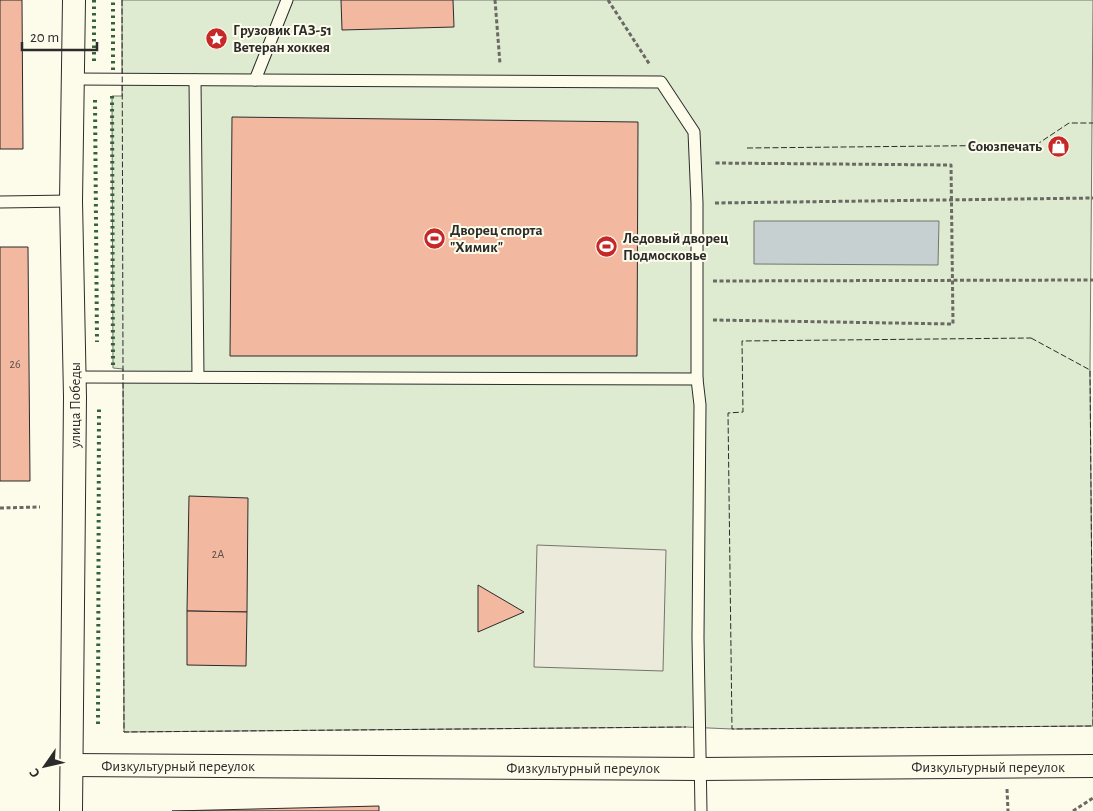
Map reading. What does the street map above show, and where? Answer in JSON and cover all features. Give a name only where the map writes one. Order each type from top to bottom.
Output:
[{"type":"street","name":"улица Победы","points":[[71,811],[75,377],[72,200],[74,0]]},
{"type":"street","name":"Физкультурный переулок","points":[[72,766],[700,769],[1093,766]]},
{"type":"lane","points":[[255,80],[287,0]]},
{"type":"lane","points":[[73,80],[661,82],[694,132],[696,163],[697,380],[700,405],[698,638],[701,811]]},
{"type":"lane","points":[[195,80],[198,377]]},
{"type":"lane","points":[[0,202],[72,200]]},
{"type":"lane","points":[[75,377],[697,380]]},
{"type":"path","points":[[495,0],[501,82]]},
{"type":"path","points":[[608,0],[661,82]]},
{"type":"path","points":[[696,163],[951,165],[953,324],[698,320]]},
{"type":"path","points":[[697,203],[1093,198]]},
{"type":"path","points":[[698,281],[1093,280]]},
{"type":"path","points":[[0,508],[40,508]]},
{"type":"path","points":[[1073,811],[1093,798]]},
{"type":"green space","name":"Ледовый дворец Подмосковье","points":[[122,0],[1093,0],[1090,370],[1093,726],[732,729],[686,727],[124,732],[123,369],[113,368],[112,96],[122,96]]},
{"type":"shaded area","points":[[754,221],[939,221],[938,265],[754,264]]},
{"type":"shaded area","points":[[537,545],[666,550],[663,671],[534,667]]},
{"type":"building","points":[[0,0],[22,0],[23,149],[0,149]]},
{"type":"building","points":[[341,0],[453,0],[454,27],[342,30]]},
{"type":"building","name":"Дворец спорта \"Химик\"","points":[[232,117],[638,122],[637,356],[230,356]]},
{"type":"building","name":"Союзпечать","points":[[1062,136],[1068,146],[1054,155],[1048,146]]},
{"type":"building","points":[[0,247],[28,247],[30,481],[0,481]]},
{"type":"building","points":[[189,496],[248,498],[247,612],[187,611]]},
{"type":"building","points":[[478,585],[524,612],[478,632]]},
{"type":"building","points":[[187,611],[247,612],[246,666],[187,665]]},
{"type":"building","points":[[379,806],[379,811],[172,811]]},
{"type":"hedge","points":[[94,0],[94,61]]},
{"type":"hedge","points":[[113,0],[113,70]]},
{"type":"hedge","points":[[112,96],[113,368]]},
{"type":"hedge","points":[[95,100],[97,342]]},
{"type":"hedge","points":[[98,724],[99,406]]},
{"type":"fence","points":[[122,0],[124,732],[686,727]]},
{"type":"fence","points":[[747,148],[1036,145],[1069,123],[1093,123]]},
{"type":"fence","points":[[1031,338],[1090,370],[1093,726],[732,729],[728,413],[743,412],[742,341],[1031,338]]},
{"type":"place","name":"Грузовик ГАЗ-51 Ветеран хоккея","points":[[217,39]]},
{"type":"place","name":"Союзпечать","points":[[1058,146]]},
{"type":"place","name":"Дворец спорта \"Химик\"","points":[[434,239]]},
{"type":"place","name":"Ледовый дворец Подмосковье","points":[[607,247]]}]
